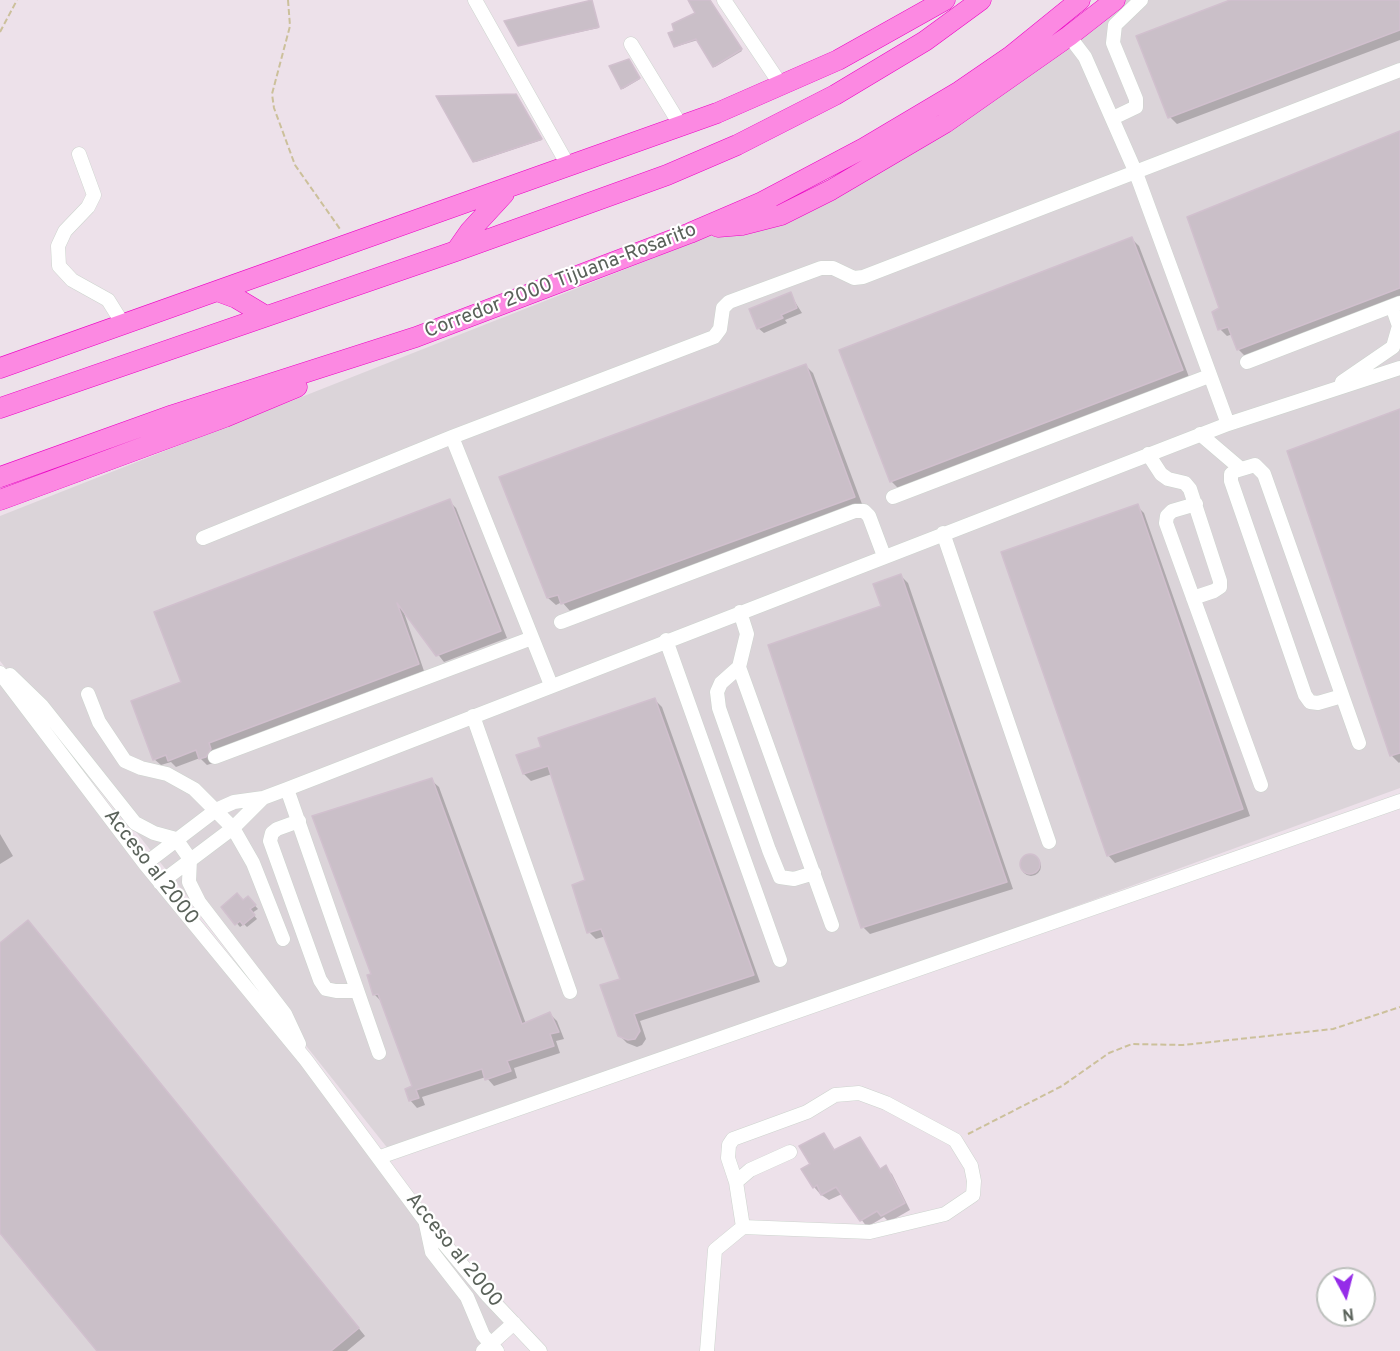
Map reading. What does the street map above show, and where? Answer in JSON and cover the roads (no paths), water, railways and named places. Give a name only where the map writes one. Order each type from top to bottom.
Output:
[{"type":"highway","points":[[0,368],[681,126],[838,60],[925,6],[945,0]]},
{"type":"highway","points":[[0,408],[456,251],[667,175],[737,145],[835,95],[925,40],[981,0]]},
{"type":"highway","name":"Corredor 2000 Tijuana-Rosarito","points":[[0,477],[173,415],[416,337],[703,228],[760,202],[919,117],[1011,56],[1080,0]]},
{"type":"highway","points":[[703,228],[742,225],[781,215],[831,190],[945,123],[1069,36],[1115,0]]},
{"type":"highway","points":[[456,251],[470,231],[507,189]]},
{"type":"highway","points":[[217,291],[236,298],[266,316]]},
{"type":"highway","points":[[0,500],[225,417],[416,337]]},
{"type":"street","points":[[475,0],[569,167]]},
{"type":"street","points":[[724,0],[782,85]]},
{"type":"street","points":[[1113,118],[1136,106],[1136,99],[1113,43],[1115,25],[1141,0]]},
{"type":"street","points":[[1069,36],[1085,57],[1136,173],[1228,424]]},
{"type":"street","points":[[632,44],[681,126]]},
{"type":"street","points":[[203,538],[452,437],[714,337],[720,329],[723,308],[729,302],[820,268],[833,268],[854,278],[863,277],[1400,70]]},
{"type":"street","points":[[79,154],[94,195],[88,207],[65,231],[58,246],[59,266],[72,280],[108,300],[123,324]]},
{"type":"street","points":[[1247,362],[1396,304],[1399,326],[1393,347],[1331,390]]},
{"type":"street","points":[[145,864],[216,810],[234,802],[263,798],[287,789],[1200,434],[1400,368]]},
{"type":"street","points":[[893,497],[1209,376]]},
{"type":"street","points":[[1200,434],[1241,469]]},
{"type":"street","points":[[452,437],[551,685]]},
{"type":"street","points":[[1148,454],[1168,479],[1185,483],[1196,504],[1220,580],[1220,587],[1193,598]]},
{"type":"street","points":[[1342,696],[1318,703],[1310,702],[1305,695],[1231,481],[1231,474],[1241,469],[1255,465],[1264,474],[1359,743]]},
{"type":"street","points":[[1196,504],[1172,511],[1167,516],[1166,523],[1261,785]]},
{"type":"street","points":[[561,622],[855,511],[864,511],[869,516],[884,556]]},
{"type":"street","points":[[943,533],[1049,842]]},
{"type":"street","points":[[740,612],[747,633],[739,667],[832,925]]},
{"type":"street","points":[[215,757],[532,638]]},
{"type":"street","points":[[666,640],[780,960]]},
{"type":"street","name":"Acceso al 2000","points":[[0,666],[42,706],[135,823],[154,833],[176,839]]},
{"type":"street","points":[[739,667],[721,683],[717,692],[719,708],[769,850],[780,877],[794,879],[814,873]]},
{"type":"street","name":"Acceso al 2000","points":[[0,673],[160,883],[306,1060],[426,1222],[536,1350]]},
{"type":"street","points":[[88,694],[99,722],[125,760],[141,768],[167,774],[194,789],[233,828],[253,863],[283,939]]},
{"type":"street","points":[[473,716],[570,992]]},
{"type":"street","points":[[287,789],[378,1053]]},
{"type":"street","points":[[160,883],[233,828],[263,798]]},
{"type":"street","points":[[380,1157],[1400,801]]},
{"type":"street","points":[[299,821],[272,833],[270,841],[320,980],[326,989],[336,992],[357,991]]},
{"type":"street","points":[[176,839],[190,859]]},
{"type":"street","name":"Acceso al 2000","points":[[190,859],[189,882],[199,902],[285,1014],[306,1060]]},
{"type":"street","points":[[707,1351],[715,1250],[743,1227],[870,1233],[945,1214],[973,1195],[971,1166],[955,1140],[886,1103],[859,1093],[835,1095],[807,1112],[733,1139],[729,1145],[728,1158],[736,1182],[743,1227]]},
{"type":"street","points":[[736,1182],[750,1170],[790,1152]]},
{"type":"street","points":[[426,1222],[432,1252],[467,1298],[490,1349],[514,1323]]}]
